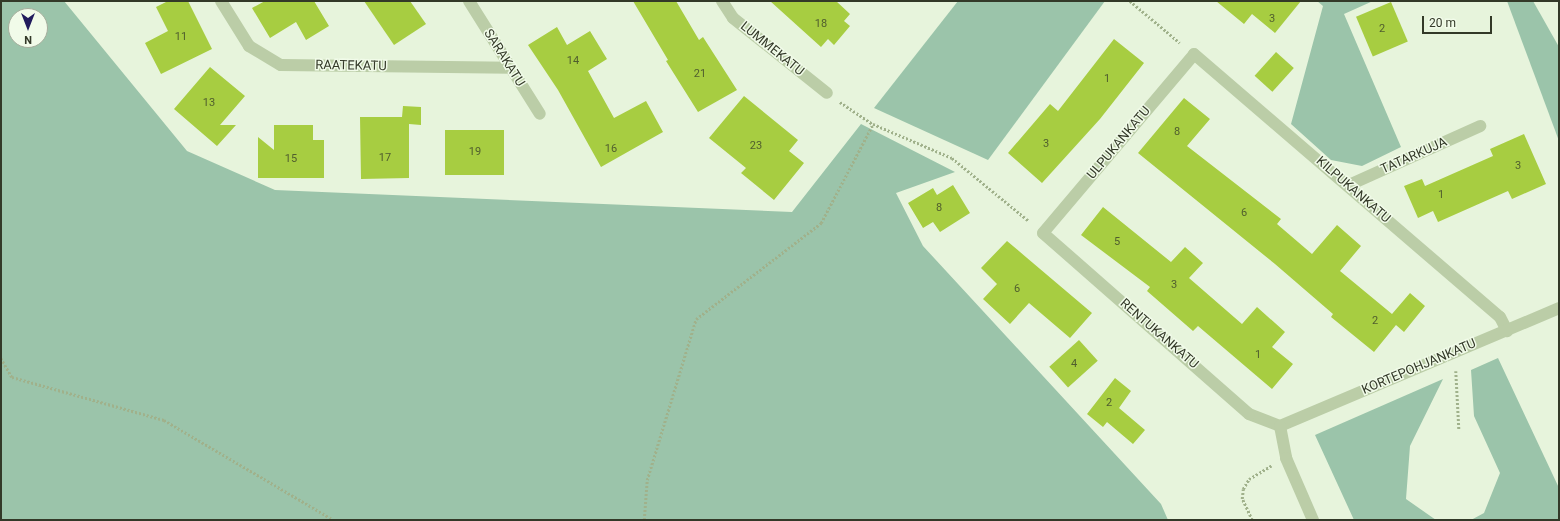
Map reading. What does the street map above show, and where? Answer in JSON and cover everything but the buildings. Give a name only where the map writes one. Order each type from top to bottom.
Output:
[{"type":"street","name":"RAATEKATU","points":[[221,1],[249,46],[281,64],[511,68]]},
{"type":"street","name":"SARAKATU","points":[[469,1],[540,114]]},
{"type":"street","name":"LUMMEKATU","points":[[722,1],[732,18],[827,93]]},
{"type":"street","name":"KILPUKANKATU","points":[[1194,54],[1349,185],[1500,317],[1506,331]]},
{"type":"street","name":"ULPUKANKATU","points":[[1043,233],[1194,54]]},
{"type":"street","name":"TATARKUJA","points":[[1349,185],[1480,126]]},
{"type":"street","name":"RENTUKANKATU","points":[[1043,233],[1249,414],[1280,426]]},
{"type":"street","name":"KORTEPOHJANKATU","points":[[1280,426],[1559,308]]},
{"type":"street","points":[[1280,426],[1286,458],[1313,520]]},
{"type":"path","points":[[1130,1],[1194,54]]},
{"type":"path","points":[[827,93],[873,124],[952,158],[1043,233]]},
{"type":"path","points":[[644,520],[647,480],[696,319],[821,224],[873,124]]},
{"type":"path","points":[[1453,353],[1458,380],[1459,430]]},
{"type":"path","points":[[1,358],[12,376],[164,420],[334,520]]},
{"type":"path","points":[[1252,520],[1242,499],[1243,489],[1249,479],[1286,458]]},
{"type":"green space","points":[[1,1],[64,1],[187,151],[275,190],[792,212],[861,124],[955,172],[896,193],[923,246],[1161,504],[1168,520],[1,520]]},
{"type":"green space","points":[[958,1],[1105,1],[988,160],[874,108]]},
{"type":"green space","points":[[1317,1],[1373,1],[1344,14],[1401,147],[1362,166],[1331,160],[1291,124],[1323,6]]},
{"type":"green space","points":[[1507,1],[1533,1],[1559,47],[1559,141]]},
{"type":"green space","points":[[1498,358],[1559,488],[1559,520],[1471,520],[1484,513],[1500,473],[1474,416],[1471,370]]},
{"type":"green space","points":[[1443,379],[1410,446],[1406,499],[1436,520],[1354,520],[1315,435]]}]
